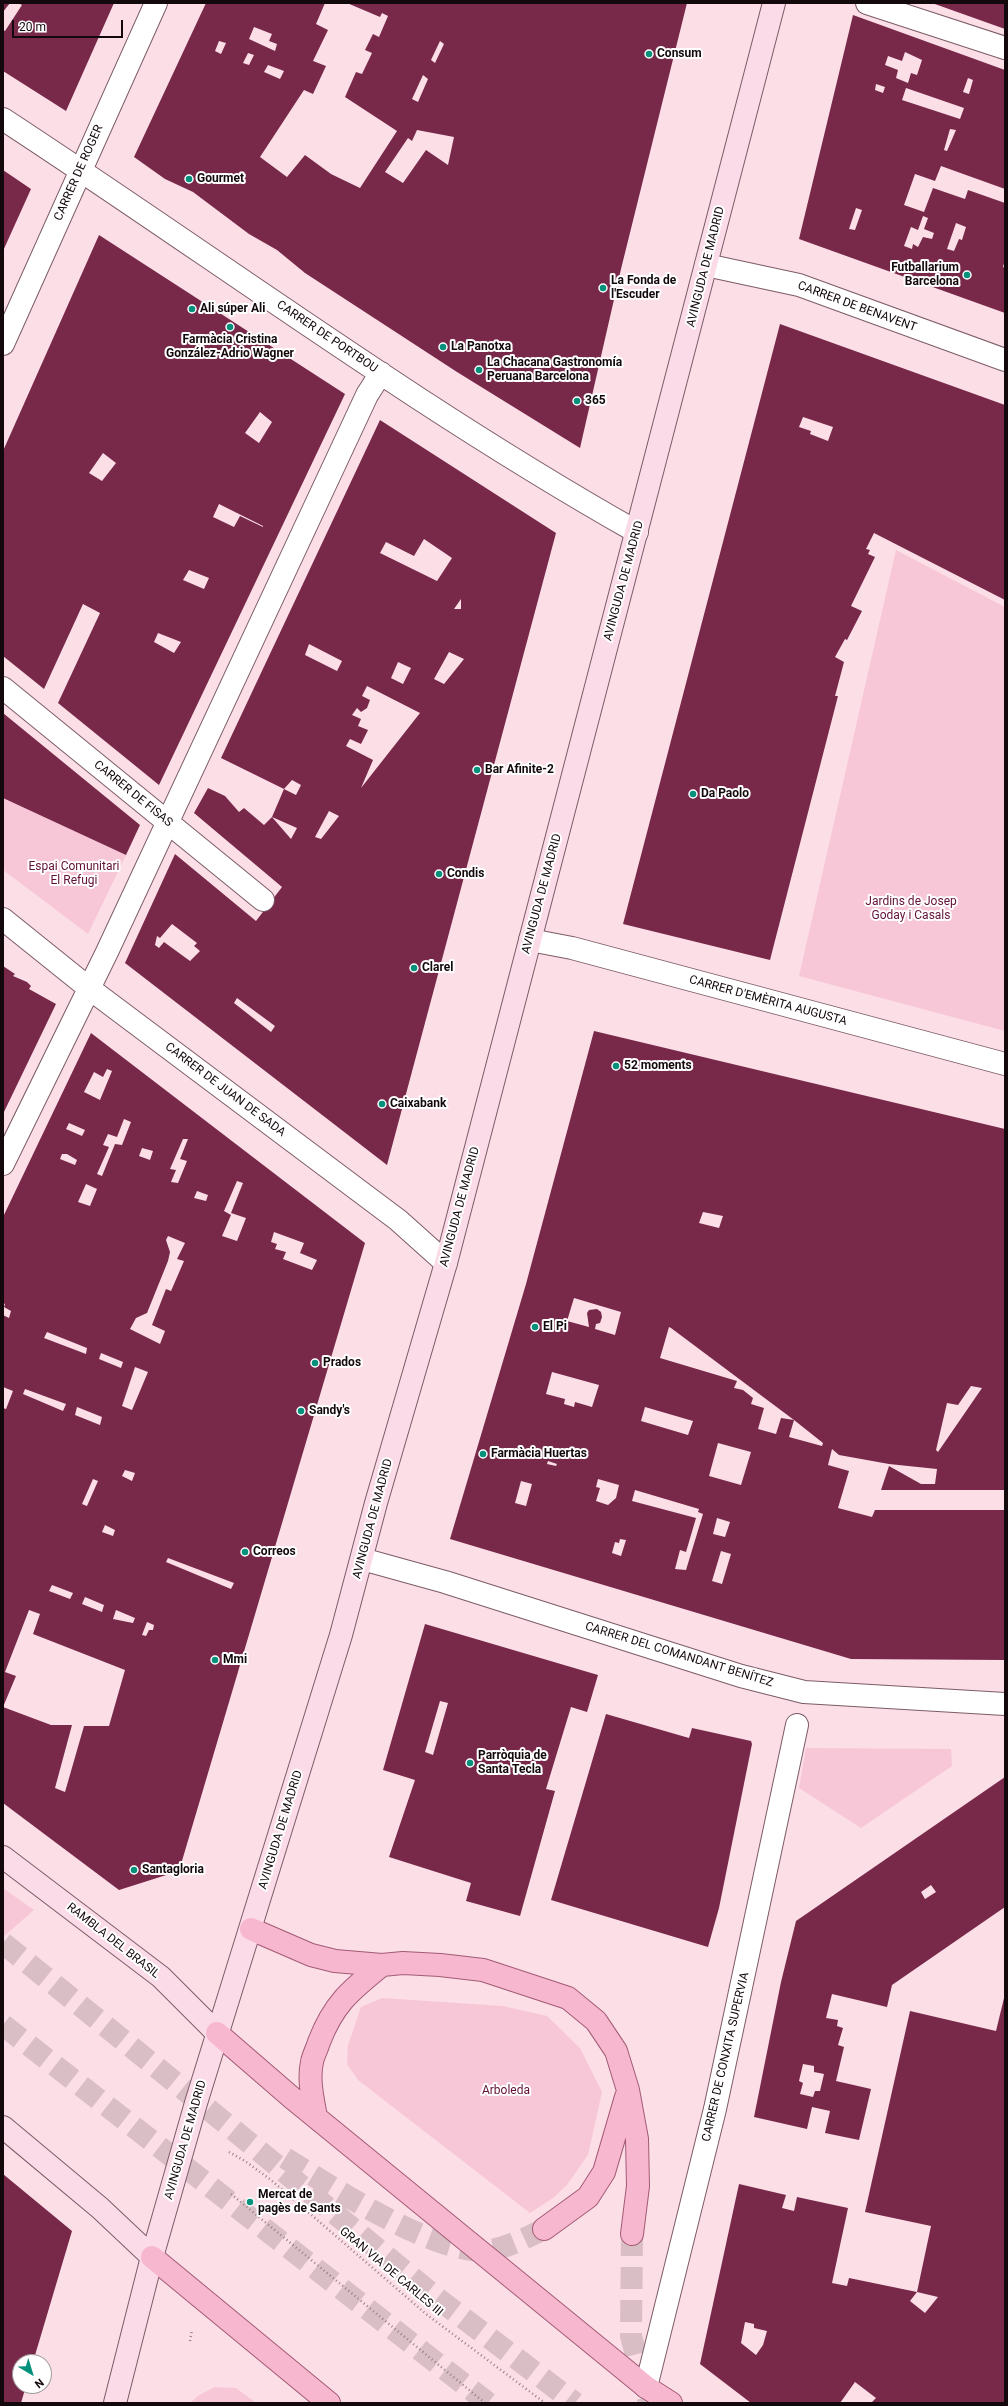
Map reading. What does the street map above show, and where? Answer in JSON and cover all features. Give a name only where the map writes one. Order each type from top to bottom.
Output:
[{"type":"main road","name":"AVINGUDA DE MADRID","points":[[115,2403],[152,2258],[217,2033],[251,1929],[341,1635],[376,1503],[446,1263],[774,3]]},
{"type":"main road","name":"RAMBLA DEL BRASIL","points":[[3,1857],[161,1977],[217,2033]]},
{"type":"main road","points":[[251,1929],[310,1955],[335,1961],[382,1965],[403,1963],[440,1965],[483,1970],[568,1998],[596,2021],[616,2051],[628,2090],[636,2139],[638,2186],[632,2234]]},
{"type":"main road","points":[[316,2117],[312,2091],[312,2062],[326,2024],[336,2006],[355,1987],[382,1965]]},
{"type":"main road","points":[[217,2033],[316,2117],[646,2387],[671,2403]]},
{"type":"main road","points":[[544,2229],[588,2197],[604,2172],[616,2139],[628,2090]]},
{"type":"main road","points":[[3,2127],[100,2208],[152,2258],[329,2403]]},
{"type":"street","name":"CARRER DE ROGER","points":[[3,344],[80,169],[156,3]]},
{"type":"street","points":[[867,3],[1005,48]]},
{"type":"street","name":"CARRER DE PORTBOU","points":[[3,119],[80,169],[381,374],[556,485],[637,532]]},
{"type":"street","name":"CARRER DE BENAVENT","points":[[706,265],[799,285],[1005,360]]},
{"type":"street","points":[[3,1164],[90,989],[367,395],[381,374]]},
{"type":"street","name":"CARRER DE FISAS","points":[[3,688],[263,900]]},
{"type":"street","name":"CARRER DE JUAN DE SADA","points":[[3,919],[90,989],[398,1220],[446,1263]]},
{"type":"street","name":"CARRER D'EMÈRITA AUGUSTA","points":[[530,940],[572,948],[1005,1064]]},
{"type":"street","name":"CARRER DEL COMANDANT BENÍTEZ","points":[[362,1559],[445,1582],[741,1676],[804,1692],[1005,1704]]},
{"type":"street","name":"CARRER DE CONXITA SUPERVIA","points":[[646,2387],[715,2109],[797,1725]]},
{"type":"path","name":"GRAN VIA DE CARLES III","points":[[229,2152],[246,2161],[270,2180],[426,2314],[545,2403]]},
{"type":"path","points":[[231,2194],[484,2403]]},
{"type":"green space","name":"Jardins de Josep Goday i Casals","points":[[896,550],[1005,607],[1005,1031],[799,976]]},
{"type":"green space","name":"Espai Comunitari El Refugi","points":[[3,798],[126,855],[88,934],[3,870]]},
{"type":"green space","points":[[806,1748],[951,1749],[952,1766],[861,1828],[799,1788]]},
{"type":"green space","points":[[3,1888],[34,1910],[3,1937]]},
{"type":"green space","name":"Arboleda","points":[[382,1998],[503,2006],[547,2016],[580,2048],[602,2092],[588,2155],[567,2185],[553,2198],[530,2213],[358,2080],[347,2064],[348,2045],[361,2007]]},
{"type":"green space","points":[[215,2387],[236,2388],[256,2403],[190,2403],[199,2395]]},
{"type":"building","points":[[3,3],[10,3],[3,12]]},
{"type":"building","points":[[18,3],[114,3],[66,111],[3,71],[3,30],[5,31],[22,5]]},
{"type":"building","points":[[206,3],[325,3],[316,24],[328,30],[313,61],[326,66],[313,94],[304,90],[260,157],[287,177],[305,155],[331,174],[360,188],[397,131],[345,97],[356,72],[362,74],[372,53],[365,50],[373,34],[379,37],[388,16],[382,13],[380,17],[347,3],[687,3],[621,269],[580,448],[457,372],[305,273],[277,250],[249,234],[193,192],[165,179],[134,157]],"holes":[[[254,27],[272,34],[269,41],[277,44],[275,51],[249,39]],[[219,41],[226,43],[221,54],[215,51]],[[440,41],[444,44],[435,63],[431,60]],[[248,53],[254,55],[249,65],[243,63]],[[268,65],[284,71],[280,79],[264,72]],[[423,75],[428,79],[418,102],[412,99]],[[417,130],[454,137],[448,165],[426,150],[403,183],[385,172],[408,138],[412,141]]]},
{"type":"building","points":[[932,3],[1005,3],[1005,29]]},
{"type":"building","points":[[853,15],[1005,70],[1005,189],[941,166],[935,181],[915,174],[904,205],[924,212],[933,188],[965,199],[968,190],[1005,203],[1005,260],[1003,267],[1005,268],[1005,313],[799,239]],"holes":[[[905,52],[922,60],[917,75],[911,73],[908,83],[896,78],[898,70],[885,65],[888,56],[902,61]],[[968,78],[973,80],[969,94],[963,92]],[[876,84],[885,87],[883,93],[875,90]],[[906,88],[964,108],[960,119],[902,100]],[[950,129],[956,130],[947,151],[944,150]],[[856,208],[862,210],[855,230],[849,229]],[[923,216],[928,218],[924,229],[934,233],[932,239],[923,237],[918,247],[913,244],[912,249],[904,246],[911,227],[918,230]],[[956,223],[966,227],[962,240],[959,239],[954,251],[947,249]]]},
{"type":"building","points":[[3,170],[31,189],[3,251]]},
{"type":"building","points":[[99,235],[345,394],[159,785],[58,703],[100,613],[83,604],[44,689],[3,656],[3,451]],"holes":[[[260,412],[272,422],[259,443],[245,433]],[[103,453],[116,463],[102,481],[89,473]],[[219,504],[263,527],[240,516],[234,527],[213,517]],[[189,570],[209,578],[204,589],[183,580]],[[158,633],[181,642],[174,653],[154,642]]]},
{"type":"building","points":[[780,324],[1005,405],[1005,600],[874,533],[866,549],[870,550],[868,554],[875,557],[851,606],[862,611],[847,640],[845,639],[835,657],[844,662],[835,696],[838,696],[770,960],[623,924]],"holes":[[[803,417],[833,427],[828,441],[810,434],[811,431],[799,427]]]},
{"type":"building","points":[[380,420],[556,533],[387,1165],[125,963],[175,854],[256,921],[282,887],[194,813],[208,788],[225,796],[239,812],[244,808],[264,825],[272,817],[284,789],[221,758]],"holes":[[[424,539],[452,558],[437,581],[380,553],[386,542],[414,556]],[[461,599],[461,609],[454,609]],[[309,644],[342,661],[337,671],[305,655]],[[449,652],[464,659],[444,684],[434,679]],[[398,662],[411,668],[403,684],[391,678]],[[367,686],[420,713],[361,788],[373,760],[346,746],[350,739],[361,744],[368,730],[358,726],[361,719],[352,715],[357,708],[361,712],[367,708],[370,700],[362,696]],[[292,780],[301,785],[296,795],[284,789]],[[329,811],[339,816],[321,839],[315,837]],[[272,817],[297,828],[291,839]],[[172,924],[197,943],[194,946],[200,951],[190,961],[164,942],[159,948],[155,945],[157,936],[160,938]],[[237,998],[275,1026],[271,1032],[234,1003]]]},
{"type":"building","points":[[3,713],[140,825],[126,855],[3,798]]},
{"type":"building","points":[[3,966],[15,974],[13,976],[27,982],[31,986],[29,989],[56,1004],[3,1114]]},
{"type":"building","points":[[594,1031],[1005,1129],[1005,1490],[881,1490],[889,1466],[921,1484],[935,1484],[937,1469],[889,1464],[839,1455],[832,1449],[828,1465],[849,1471],[838,1508],[872,1517],[875,1510],[1005,1510],[1005,1660],[851,1659],[450,1539],[526,1284]],"holes":[[[703,1212],[723,1216],[719,1228],[699,1223]],[[574,1298],[621,1312],[615,1335],[595,1329],[596,1324],[600,1323],[602,1317],[601,1312],[597,1309],[589,1310],[587,1313],[589,1327],[567,1321]],[[669,1327],[794,1420],[781,1418],[776,1434],[758,1429],[764,1408],[751,1404],[753,1398],[743,1390],[734,1388],[737,1381],[660,1358]],[[552,1372],[599,1385],[592,1407],[575,1402],[574,1407],[564,1404],[565,1399],[546,1394]],[[971,1386],[982,1388],[938,1452],[936,1450],[947,1403],[958,1405]],[[645,1407],[693,1421],[688,1435],[641,1421]],[[794,1420],[823,1443],[822,1446],[789,1437]],[[718,1443],[751,1452],[741,1485],[709,1476]],[[548,1461],[557,1464],[556,1466],[547,1464]],[[598,1479],[619,1485],[616,1498],[608,1505],[596,1501],[600,1488],[596,1487]],[[521,1481],[532,1484],[526,1506],[515,1503]],[[635,1490],[699,1509],[698,1512],[703,1514],[686,1570],[675,1569],[680,1550],[686,1552],[696,1518],[632,1501]],[[717,1518],[730,1522],[725,1537],[713,1534]],[[620,1539],[626,1540],[621,1556],[612,1553],[615,1542],[619,1543]],[[721,1551],[731,1554],[722,1584],[712,1581]]]},
{"type":"building","points":[[91,1033],[365,1243],[179,1871],[119,1890],[3,1803],[3,1707],[3,1408],[6,1409],[13,1391],[3,1387],[3,1315],[9,1318],[11,1311],[4,1307],[5,1304],[3,1303],[3,1217]],"holes":[[[107,1069],[112,1071],[100,1100],[84,1092],[94,1072],[103,1077]],[[124,1119],[131,1122],[122,1145],[115,1144],[102,1176],[97,1174],[109,1147],[103,1145],[108,1134],[117,1137]],[[69,1123],[85,1130],[82,1136],[66,1129]],[[183,1139],[188,1139],[180,1159],[187,1161],[178,1183],[171,1182],[176,1170],[170,1169]],[[142,1148],[153,1151],[150,1160],[139,1156]],[[62,1154],[67,1154],[77,1160],[75,1165],[60,1159]],[[237,1181],[243,1183],[231,1213],[246,1218],[237,1241],[222,1236],[231,1215],[224,1211]],[[86,1184],[97,1189],[90,1206],[78,1202]],[[197,1191],[208,1195],[206,1201],[194,1198]],[[274,1232],[304,1243],[300,1253],[317,1260],[312,1270],[283,1259],[286,1252],[275,1249],[277,1244],[271,1242]],[[168,1236],[185,1243],[177,1259],[184,1261],[171,1291],[166,1289],[152,1325],[165,1331],[160,1344],[130,1329],[136,1318],[147,1313],[168,1261],[170,1252],[166,1240]],[[47,1332],[87,1348],[86,1354],[44,1338]],[[101,1353],[123,1362],[121,1368],[99,1359]],[[135,1367],[148,1372],[132,1410],[122,1406]],[[25,1389],[66,1404],[63,1411],[23,1394]],[[77,1407],[102,1417],[100,1425],[75,1415]],[[125,1470],[135,1473],[132,1481],[122,1476]],[[93,1479],[98,1481],[87,1506],[82,1504]],[[105,1525],[115,1530],[113,1536],[102,1532]],[[168,1558],[234,1583],[231,1589],[166,1562]],[[52,1585],[73,1593],[70,1599],[49,1591]],[[85,1597],[104,1605],[102,1612],[82,1604]],[[29,1610],[40,1614],[33,1634],[125,1670],[109,1726],[84,1726],[65,1792],[55,1788],[72,1725],[51,1725],[3,1707],[16,1676],[5,1672]],[[116,1610],[135,1618],[133,1623],[113,1619]],[[147,1622],[154,1625],[153,1630],[149,1630],[146,1636],[142,1635]]]},
{"type":"building","name":"Parròquia de Santa Tecla","points":[[425,1624],[598,1675],[587,1712],[571,1707],[546,1789],[555,1791],[520,1916],[466,1901],[471,1883],[389,1857],[415,1780],[383,1770]],"holes":[[[440,1701],[448,1703],[433,1755],[425,1752]]]},
{"type":"building","points":[[606,1714],[689,1738],[692,1728],[751,1741],[752,1744],[719,1908],[708,1947],[551,1900]]},
{"type":"building","points":[[1005,1777],[1005,1907],[892,1985],[887,2007],[832,1994],[826,2018],[838,2020],[837,2026],[843,2028],[838,2045],[844,2047],[836,2081],[871,2089],[859,2140],[825,2133],[830,2111],[812,2107],[807,2129],[754,2117],[781,1982],[796,1921]],"holes":[[[931,1885],[936,1892],[925,1899],[921,1892]],[[803,2064],[814,2066],[814,2072],[824,2074],[820,2091],[815,2091],[813,2097],[800,2094],[803,2083],[799,2081]]]},
{"type":"building","points":[[1005,1994],[1005,2403],[871,2403],[876,2398],[855,2382],[840,2403],[751,2403],[700,2364],[739,2184],[786,2195],[782,2208],[794,2211],[797,2197],[848,2208],[832,2283],[847,2286],[849,2278],[917,2292],[931,2226],[865,2212],[910,2011],[996,2031]],"holes":[[[917,2292],[938,2297],[925,2313],[910,2301]],[[745,2322],[754,2324],[754,2328],[767,2331],[763,2345],[756,2355],[741,2343]]]},
{"type":"building","points":[[3,2174],[72,2231],[35,2354],[12,2354],[12,2394],[24,2394],[21,2403],[3,2403]]},
{"type":"tunnel","points":[[3,1943],[224,2122],[437,2298],[575,2403]]},
{"type":"tunnel","points":[[3,2025],[488,2403]]},
{"type":"tunnel","points":[[285,2158],[356,2202],[385,2218],[443,2243],[469,2249],[491,2250],[511,2244],[544,2229]]},
{"type":"tunnel","points":[[632,2234],[631,2336],[649,2403]]},
{"type":"place","name":"Consum","points":[[649,54]]},
{"type":"place","name":"Gourmet","points":[[189,179]]},
{"type":"place","name":"Futballarium Barcelona","points":[[967,275]]},
{"type":"place","name":"La Fonda de l'Escuder","points":[[603,288]]},
{"type":"place","name":"Ali súper Ali","points":[[192,309]]},
{"type":"place","name":"Farmàcia Cristina González-Adrio Wagner","points":[[230,327]]},
{"type":"place","name":"La Panotxa","points":[[443,347]]},
{"type":"place","name":"La Chacana Gastronomía Peruana Barcelona","points":[[479,370]]},
{"type":"place","name":"365","points":[[577,401]]},
{"type":"place","name":"Bar Afinite-2","points":[[477,770]]},
{"type":"place","name":"Da Paolo","points":[[693,794]]},
{"type":"place","name":"Condis","points":[[439,874]]},
{"type":"place","name":"Clarel","points":[[414,968]]},
{"type":"place","name":"52 moments","points":[[616,1066]]},
{"type":"place","name":"Caixabank","points":[[382,1104]]},
{"type":"place","name":"El Pi","points":[[535,1327]]},
{"type":"place","name":"Prados","points":[[315,1363]]},
{"type":"place","name":"Sandy's","points":[[301,1411]]},
{"type":"place","name":"Farmàcia Huertas","points":[[483,1454]]},
{"type":"place","name":"Correos","points":[[245,1552]]},
{"type":"place","name":"Mmi","points":[[215,1660]]},
{"type":"place","name":"Parròquia de Santa Tecla","points":[[470,1763]]},
{"type":"place","name":"Santagloria","points":[[134,1870]]},
{"type":"place","name":"Mercat de pagès de Sants","points":[[250,2202]]}]
